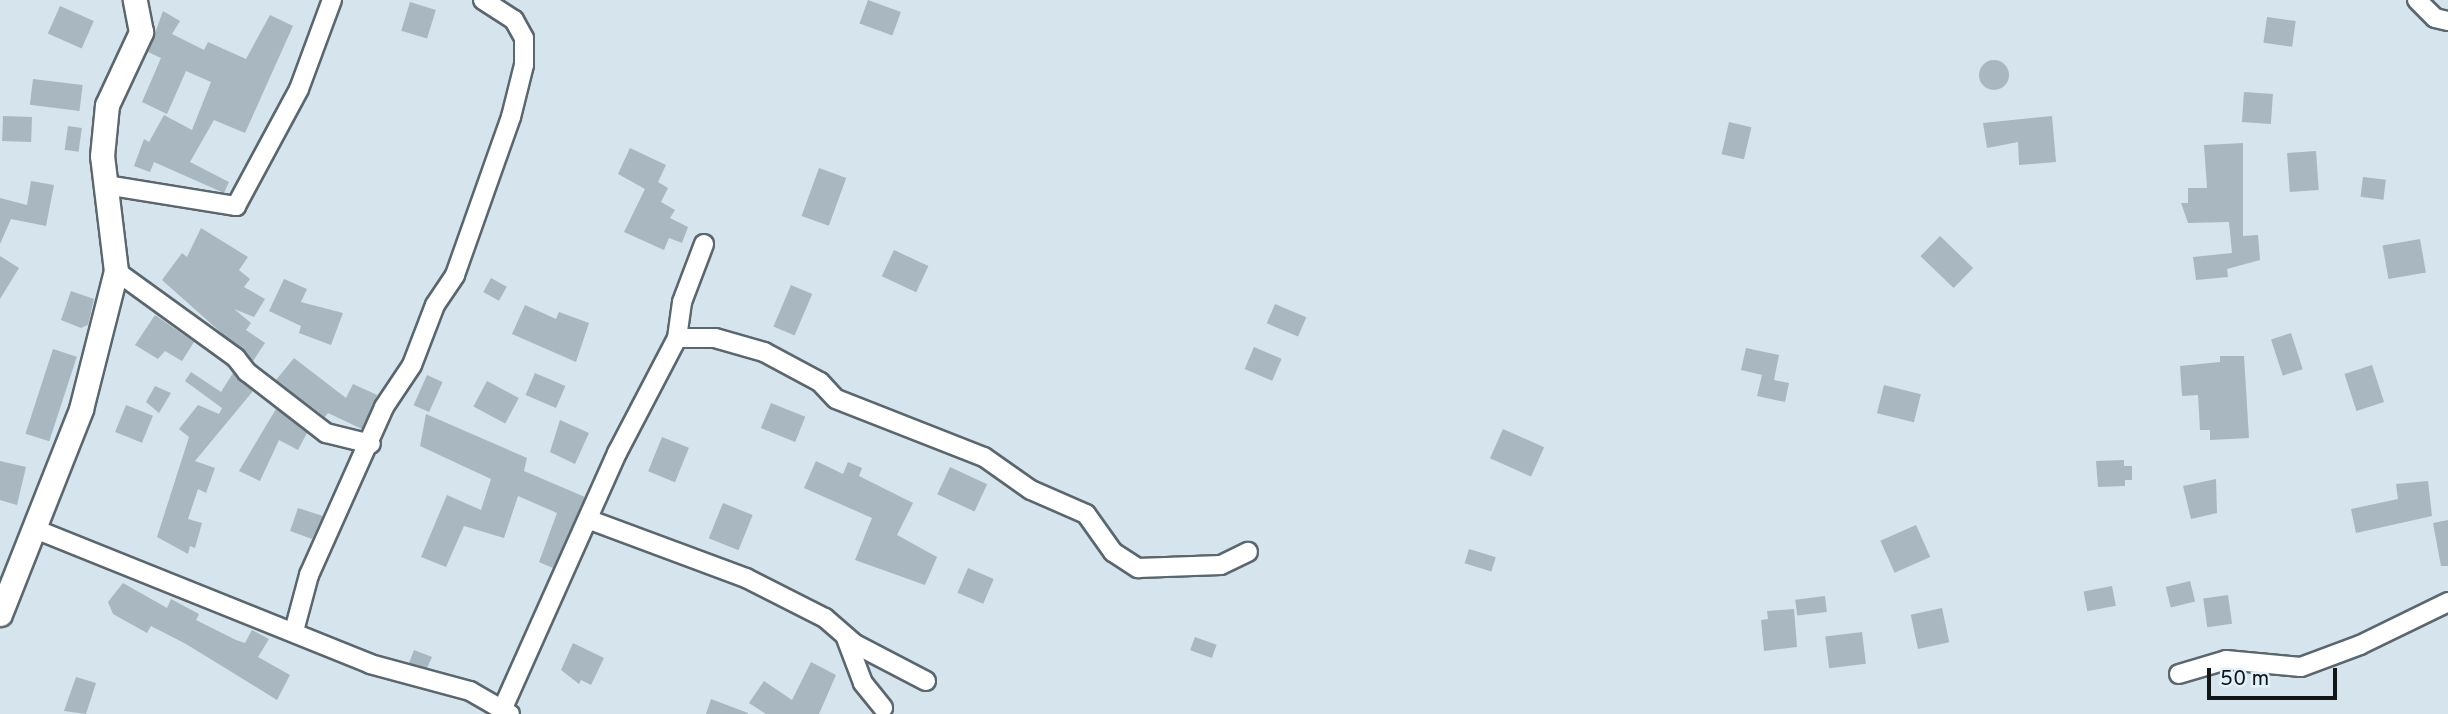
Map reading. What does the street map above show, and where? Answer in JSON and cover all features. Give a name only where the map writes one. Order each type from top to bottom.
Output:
[{"type":"street","points":[[0,614],[81,409],[116,271],[102,156],[107,105],[141,32],[135,0]]},
{"type":"street","points":[[106,185],[236,205],[299,89],[332,0]]},
{"type":"street","points":[[294,631],[309,575],[371,444],[384,407],[412,365],[435,305],[455,275],[481,209],[524,65],[520,29],[483,0]]},
{"type":"street","points":[[2417,0],[2435,18],[2448,21]]},
{"type":"street","points":[[35,529],[190,595],[294,631],[370,664],[470,691],[506,712],[652,379],[677,338],[682,302],[704,244]]},
{"type":"street","points":[[116,271],[236,358],[247,373],[326,433],[371,444]]},
{"type":"street","points":[[677,338],[715,338],[764,352],[820,382],[836,399],[984,457],[1031,490],[1086,514],[1113,552],[1138,568],[1221,565],[1248,552]]},
{"type":"street","points":[[590,520],[746,578],[825,618],[846,638],[926,681]]},
{"type":"street","points":[[2179,674],[2226,660],[2301,667],[2360,645],[2448,602]]},
{"type":"street","points":[[846,638],[863,683],[883,708]]},
{"type":"building","points":[[868,0],[901,12],[892,35],[859,23]]},
{"type":"building","points":[[410,2],[436,10],[427,39],[401,31]]},
{"type":"building","points":[[60,6],[94,21],[82,48],[48,33]]},
{"type":"building","points":[[163,11],[180,21],[172,34],[204,50],[208,42],[246,59],[270,15],[293,26],[245,133],[214,120],[190,162],[229,182],[224,193],[154,162],[150,172],[134,166],[144,139],[149,142],[164,115],[192,130],[211,82],[186,71],[167,114],[142,102],[161,58],[148,52]]},
{"type":"building","points":[[2267,17],[2296,21],[2292,47],[2263,43]]},
{"type":"building","points":[[1994,60],[2000,61],[2008,69],[2008,81],[2000,89],[1994,90],[1988,89],[1980,81],[1979,75],[1980,69],[1988,61]]},
{"type":"building","points":[[33,79],[83,85],[79,111],[30,105]]},
{"type":"building","points":[[2244,92],[2273,94],[2271,124],[2242,122]]},
{"type":"building","points":[[3,116],[32,117],[31,142],[2,141]]},
{"type":"building","points":[[2052,116],[2056,162],[2019,165],[2018,142],[1987,148],[1983,123]]},
{"type":"building","points":[[1729,122],[1751,127],[1744,159],[1722,154]]},
{"type":"building","points":[[68,126],[82,128],[79,152],[65,150]]},
{"type":"building","points":[[2243,143],[2243,236],[2258,235],[2260,260],[2227,269],[2228,277],[2196,280],[2193,257],[2232,253],[2229,222],[2188,223],[2181,203],[2188,203],[2188,188],[2207,188],[2204,145]]},
{"type":"building","points":[[630,148],[666,165],[658,182],[668,188],[661,202],[675,210],[670,218],[688,227],[682,243],[669,238],[664,250],[624,232],[645,189],[618,174]]},
{"type":"building","points":[[2316,151],[2319,190],[2290,192],[2287,153]]},
{"type":"building","points":[[819,168],[846,178],[829,226],[802,216]]},
{"type":"building","points":[[2363,177],[2386,180],[2383,200],[2361,197]]},
{"type":"building","points":[[31,181],[54,185],[46,226],[11,219],[0,244],[0,198],[27,205]]},
{"type":"building","points":[[201,228],[248,257],[239,270],[250,279],[244,287],[265,299],[254,317],[234,309],[251,323],[246,330],[265,343],[253,361],[162,280],[182,253],[187,257]]},
{"type":"building","points":[[1940,236],[1973,268],[1954,288],[1921,256]]},
{"type":"building","points":[[2420,239],[2426,272],[2388,279],[2383,246]]},
{"type":"building","points":[[894,250],[928,266],[916,292],[882,276]]},
{"type":"building","points":[[0,256],[19,268],[0,299]]},
{"type":"building","points":[[491,278],[507,287],[499,301],[483,292]]},
{"type":"building","points":[[284,279],[307,289],[301,302],[343,313],[331,345],[299,333],[301,326],[269,311]]},
{"type":"building","points":[[791,285],[812,294],[795,335],[773,326]]},
{"type":"building","points":[[71,291],[94,299],[88,325],[81,328],[61,320]]},
{"type":"building","points":[[1275,304],[1306,317],[1298,337],[1267,323]]},
{"type":"building","points":[[525,305],[556,319],[559,312],[589,323],[576,362],[512,334]]},
{"type":"building","points":[[155,315],[194,342],[182,361],[165,351],[158,359],[135,345]]},
{"type":"building","points":[[2291,333],[2303,369],[2283,376],[2271,339]]},
{"type":"building","points":[[1254,347],[1282,359],[1272,381],[1245,369]]},
{"type":"building","points":[[1746,348],[1779,355],[1774,380],[1789,383],[1785,402],[1757,396],[1762,375],[1741,370]]},
{"type":"building","points":[[53,349],[77,357],[49,441],[25,434]]},
{"type":"building","points":[[2220,356],[2244,356],[2249,438],[2210,440],[2210,430],[2200,430],[2198,395],[2182,396],[2180,366],[2220,362]]},
{"type":"building","points":[[294,358],[346,398],[353,384],[377,395],[362,429],[328,413],[325,417],[276,380]]},
{"type":"building","points":[[2372,365],[2384,402],[2356,411],[2344,374]]},
{"type":"building","points":[[191,372],[221,392],[233,373],[253,391],[195,461],[215,468],[206,493],[198,489],[188,519],[202,523],[195,548],[190,546],[188,554],[157,537],[189,437],[179,429],[198,405],[219,414],[222,408],[185,381]]},
{"type":"building","points":[[535,373],[565,386],[556,408],[526,395]]},
{"type":"building","points":[[427,375],[443,382],[429,412],[414,405]]},
{"type":"building","points":[[487,381],[519,398],[505,424],[473,407]]},
{"type":"building","points":[[1884,385],[1921,394],[1914,422],[1877,413]]},
{"type":"building","points":[[155,386],[171,393],[159,413],[146,402]]},
{"type":"building","points":[[771,403],[805,417],[795,442],[761,428]]},
{"type":"building","points":[[126,405],[153,416],[142,443],[115,432]]},
{"type":"building","points":[[276,409],[307,433],[298,450],[279,440],[260,481],[239,471]]},
{"type":"building","points":[[426,414],[527,458],[524,471],[585,497],[553,568],[539,562],[557,513],[518,496],[504,538],[464,526],[446,567],[421,557],[447,495],[481,510],[491,479],[420,446]]},
{"type":"building","points":[[560,420],[589,433],[575,464],[550,452]]},
{"type":"building","points":[[1503,429],[1544,447],[1531,477],[1490,458]]},
{"type":"building","points":[[662,437],[689,448],[675,482],[648,471]]},
{"type":"building","points":[[2124,460],[2124,466],[2132,466],[2132,480],[2125,480],[2125,486],[2098,487],[2096,461]]},
{"type":"building","points":[[0,461],[26,467],[17,505],[0,500]]},
{"type":"building","points":[[816,461],[843,474],[848,462],[862,468],[859,476],[913,503],[897,535],[937,557],[925,585],[855,560],[872,518],[804,488]]},
{"type":"building","points":[[950,467],[987,484],[974,512],[937,494]]},
{"type":"building","points":[[2216,479],[2217,513],[2191,519],[2183,486]]},
{"type":"building","points":[[2428,481],[2432,516],[2356,533],[2351,509],[2398,499],[2396,484]]},
{"type":"building","points":[[723,503],[753,515],[738,550],[709,538]]},
{"type":"building","points":[[298,508],[323,516],[312,539],[290,531]]},
{"type":"building","points":[[2448,520],[2448,566],[2441,566],[2433,523]]},
{"type":"building","points":[[1916,525],[1930,557],[1895,573],[1880,541]]},
{"type":"building","points":[[1469,549],[1496,557],[1491,572],[1465,563]]},
{"type":"building","points":[[968,568],[994,579],[983,604],[957,593]]},
{"type":"building","points":[[2190,581],[2195,601],[2171,607],[2166,587]]},
{"type":"building","points":[[123,583],[167,608],[171,599],[199,614],[196,620],[236,640],[245,643],[252,630],[269,639],[258,657],[290,675],[277,700],[186,644],[151,626],[147,633],[113,614],[108,602]]},
{"type":"building","points":[[2112,586],[2116,606],[2087,611],[2084,592]]},
{"type":"building","points":[[2228,595],[2232,624],[2207,627],[2203,598]]},
{"type":"building","points":[[1825,596],[1827,612],[1797,616],[1795,600]]},
{"type":"building","points":[[1942,608],[1949,642],[1918,649],[1911,615]]},
{"type":"building","points":[[1794,609],[1797,647],[1764,651],[1761,620],[1768,619],[1767,611]]},
{"type":"building","points":[[1862,632],[1866,664],[1829,668],[1825,637]]},
{"type":"building","points":[[1195,637],[1217,645],[1212,658],[1190,650]]},
{"type":"building","points":[[573,643],[604,658],[591,685],[581,680],[579,684],[561,670]]},
{"type":"building","points":[[414,650],[432,657],[427,668],[409,663]]},
{"type":"building","points":[[811,662],[836,675],[819,714],[766,714],[749,703],[764,681],[792,700]]},
{"type":"building","points":[[76,677],[96,683],[86,714],[64,711]]},
{"type":"building","points":[[711,699],[748,713],[748,714],[706,714]]}]
